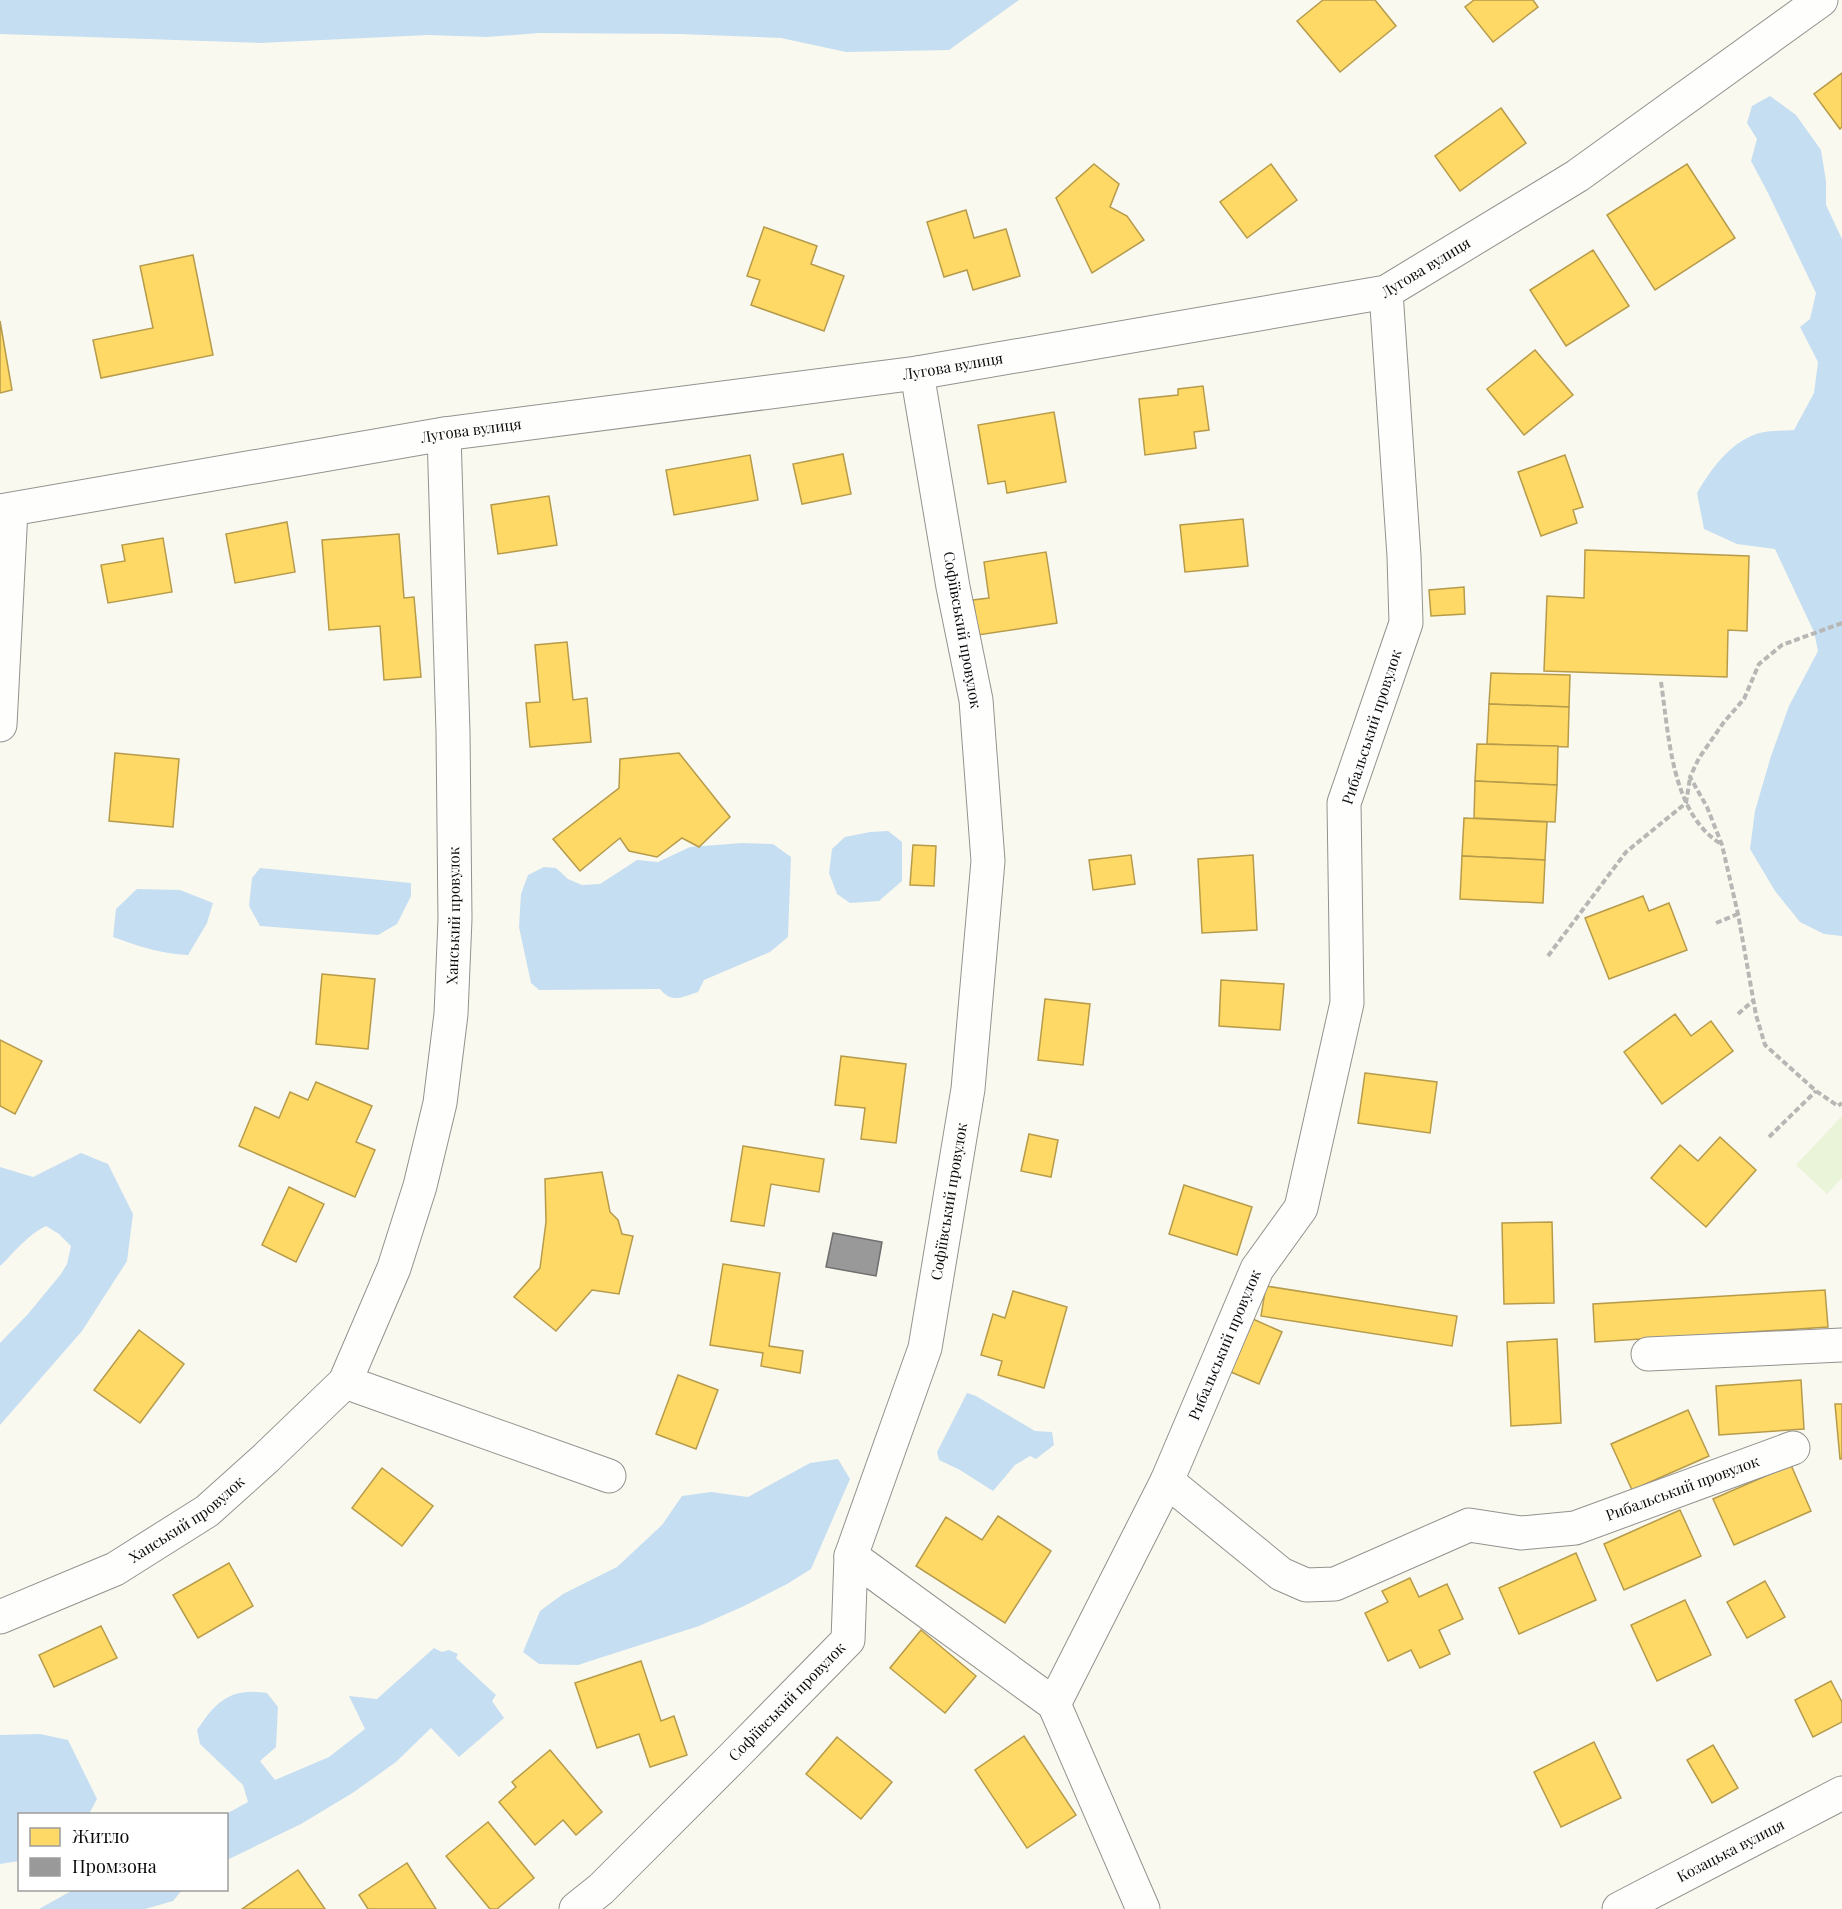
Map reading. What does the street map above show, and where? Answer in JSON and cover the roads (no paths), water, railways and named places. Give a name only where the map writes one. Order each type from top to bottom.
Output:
[{"type":"street","name":"Лугова вулиця","points":[[6,510],[444,434],[917,373],[1386,292],[1577,176],[1821,0]]},
{"type":"street","name":"Рибальський провулок","points":[[1386,292],[1404,556],[1406,623],[1344,803],[1347,1003],[1301,1208],[1257,1269],[1167,1481],[1281,1574],[1306,1585],[1335,1584],[1469,1525],[1521,1533],[1575,1528],[1793,1448]]},
{"type":"street","name":"Софіївський провулок","points":[[576,1909],[609,1881],[848,1640],[851,1556],[925,1348],[968,1089],[988,861],[976,700],[953,587],[917,373]]},
{"type":"street","name":"Ханський провулок","points":[[0,1617],[115,1569],[207,1511],[345,1382],[394,1268],[420,1186],[441,1103],[451,1014],[455,919],[453,732],[444,434]]},
{"type":"street","points":[[0,725],[6,510]]},
{"type":"street","points":[[1648,1354],[1842,1346]]},
{"type":"street","points":[[345,1382],[609,1476]]},
{"type":"street","points":[[1054,1704],[1167,1481]]},
{"type":"street","points":[[851,1556],[1054,1704],[1143,1909]]},
{"type":"street","name":"Козацька вулиця","points":[[1619,1909],[1842,1793]]},
{"type":"water","points":[[0,0],[1019,0],[949,50],[846,52],[781,38],[680,34],[539,33],[487,37],[428,35],[260,43],[0,34]]},
{"type":"water","points":[[1770,96],[1796,115],[1821,150],[1826,181],[1826,205],[1842,239],[1842,936],[1824,934],[1800,922],[1775,891],[1750,849],[1755,811],[1771,756],[1789,706],[1818,651],[1814,632],[1775,549],[1737,544],[1704,529],[1697,493],[1715,466],[1746,438],[1770,431],[1794,430],[1814,393],[1818,362],[1800,327],[1810,319],[1816,293],[1751,161],[1757,139],[1747,123],[1752,106]]},
{"type":"water","points":[[888,831],[902,842],[902,881],[879,901],[850,903],[837,894],[829,873],[832,849],[845,837]]},
{"type":"water","points":[[742,843],[773,844],[791,857],[788,937],[770,952],[704,980],[698,992],[678,998],[664,994],[660,989],[539,990],[531,983],[519,927],[521,894],[528,875],[544,867],[556,868],[568,879],[582,885],[600,884],[637,860],[658,862],[690,847]]},
{"type":"water","points":[[260,868],[411,883],[411,896],[397,924],[378,935],[260,926],[249,906],[252,878]]},
{"type":"water","points":[[137,889],[180,890],[213,903],[207,923],[188,955],[159,951],[113,937],[116,909]]},
{"type":"water","points":[[81,1153],[108,1164],[133,1214],[127,1261],[82,1331],[0,1425],[0,1343],[61,1274],[67,1264],[71,1246],[59,1234],[46,1226],[27,1239],[0,1266],[0,1167],[33,1177]]},
{"type":"water","points":[[967,1393],[1035,1431],[1052,1432],[1054,1445],[1036,1459],[1030,1456],[1015,1465],[993,1491],[939,1460],[937,1452]]},
{"type":"water","points":[[838,1459],[850,1479],[811,1569],[787,1584],[699,1626],[578,1665],[539,1664],[523,1652],[540,1611],[563,1594],[617,1567],[662,1525],[682,1496],[711,1492],[748,1497],[810,1463]]},
{"type":"water","points":[[434,1648],[442,1652],[449,1650],[458,1654],[456,1658],[496,1695],[492,1701],[504,1718],[459,1757],[431,1728],[396,1762],[354,1792],[301,1824],[228,1860],[228,1813],[248,1802],[243,1785],[200,1744],[197,1730],[211,1711],[234,1694],[267,1693],[278,1707],[276,1747],[260,1761],[275,1780],[329,1757],[365,1729],[349,1696],[377,1699]]},
{"type":"water","points":[[40,1734],[68,1740],[97,1799],[90,1813],[18,1813],[18,1861],[0,1864],[0,1735]]},
{"type":"water","points":[[71,1891],[181,1891],[173,1901],[145,1909],[39,1909]]}]
